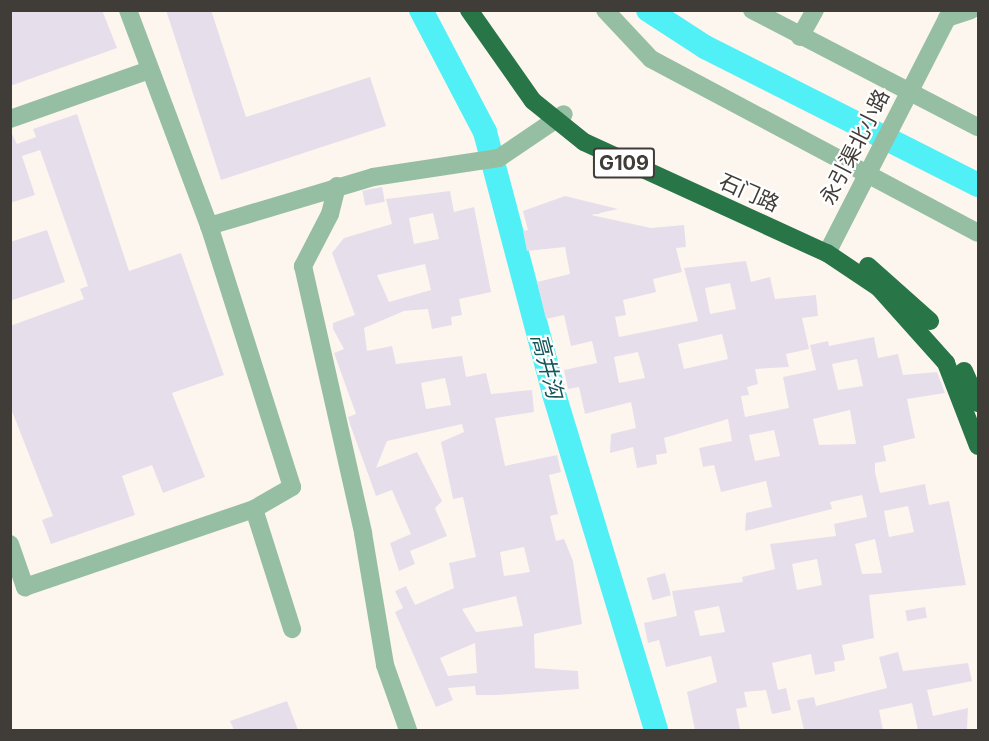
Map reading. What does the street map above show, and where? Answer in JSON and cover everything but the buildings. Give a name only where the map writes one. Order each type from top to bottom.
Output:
[{"type":"highway","name":"石门路","points":[[469,10],[514,77],[560,118],[639,159],[829,248],[890,281],[926,316],[978,403]]},
{"type":"highway","name":"石门路","points":[[483,10],[518,64],[560,118]]},
{"type":"highway","name":"石门路","points":[[829,248],[879,288],[920,327],[954,379],[978,446]]},
{"type":"street","points":[[10,544],[25,587],[254,509],[285,493],[292,483],[209,226],[128,10]]},
{"type":"street","points":[[605,10],[651,59],[868,171],[978,233]]},
{"type":"street","name":"永引渠北小路","points":[[752,10],[906,96],[829,248]]},
{"type":"street","points":[[800,37],[815,10]]},
{"type":"street","points":[[978,13],[972,10],[947,18],[906,96],[978,127]]},
{"type":"street","points":[[10,119],[149,70]]},
{"type":"street","points":[[209,226],[337,186],[441,164],[499,158],[560,118]]},
{"type":"street","points":[[337,186],[330,214],[303,266],[363,533],[385,665],[408,730]]},
{"type":"street","points":[[254,509],[291,629]]},
{"type":"waterway","name":"高井沟","points":[[421,10],[485,132],[554,394],[656,730]]},
{"type":"waterway","points":[[648,10],[705,47],[978,185]]}]
